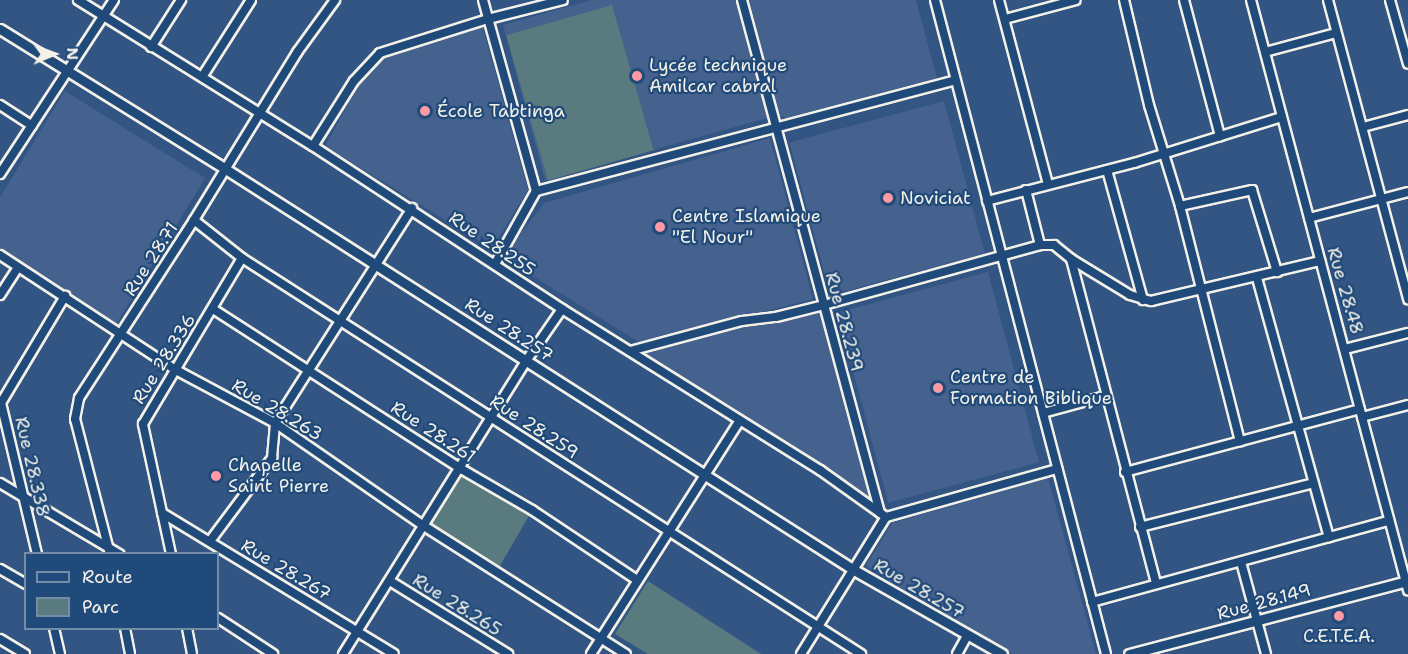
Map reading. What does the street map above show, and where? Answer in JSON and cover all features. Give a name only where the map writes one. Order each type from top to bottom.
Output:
[{"type":"street","name":"Rue 28.255","points":[[78,0],[412,208],[562,309],[820,470],[883,515]]},
{"type":"street","points":[[0,174],[69,73],[114,0]]},
{"type":"street","points":[[151,47],[181,0]]},
{"type":"street","points":[[202,77],[251,0]]},
{"type":"street","name":"Rue 28.71","points":[[109,550],[75,419],[76,408],[194,220],[258,112],[335,0]]},
{"type":"street","points":[[483,0],[536,191],[495,264]]},
{"type":"street","points":[[313,146],[354,81],[380,53],[488,19],[563,0]]},
{"type":"street","name":"Rue 28.239","points":[[742,0],[883,515]]},
{"type":"street","points":[[935,0],[1106,654]]},
{"type":"street","points":[[999,0],[1048,184]]},
{"type":"street","points":[[1005,19],[1076,0]]},
{"type":"street","points":[[1124,0],[1162,153],[1180,206],[1240,441]]},
{"type":"street","points":[[1184,0],[1220,136]]},
{"type":"street","name":"Rue 28.48","points":[[1251,0],[1407,584]]},
{"type":"street","points":[[1328,0],[1382,199],[1405,270],[1408,299]]},
{"type":"street","points":[[1390,0],[1407,59]]},
{"type":"street","name":"Rue 28.257","points":[[0,29],[225,168],[854,570],[1002,654]]},
{"type":"street","points":[[1265,52],[1336,33]]},
{"type":"street","points":[[536,191],[955,80]]},
{"type":"street","points":[[0,105],[32,126]]},
{"type":"street","points":[[1363,127],[1408,115]]},
{"type":"street","points":[[987,201],[1107,170],[1282,117]]},
{"type":"street","points":[[1107,170],[1143,300]]},
{"type":"street","points":[[1026,190],[1040,244]]},
{"type":"street","points":[[1180,206],[1252,190],[1278,272]]},
{"type":"street","points":[[1309,218],[1408,192]]},
{"type":"street","points":[[210,541],[272,458],[275,423],[412,208]]},
{"type":"street","name":"Rue 28.259","points":[[194,220],[242,258],[861,654]]},
{"type":"street","points":[[630,351],[742,321],[776,317],[824,305],[1002,257],[1040,244],[1054,245],[1107,282],[1143,300],[1152,301],[1201,288],[1257,278],[1320,261]]},
{"type":"street","name":"Rue 28.263","points":[[0,255],[176,370],[275,423],[424,526],[626,654]]},
{"type":"street","name":"Rue 28.336","points":[[171,552],[143,424],[242,258]]},
{"type":"street","points":[[1071,259],[1156,584]]},
{"type":"street","points":[[0,295],[18,267]]},
{"type":"street","points":[[1257,278],[1329,537]]},
{"type":"street","name":"Rue 28.338","points":[[36,552],[1,403],[65,296]]},
{"type":"street","name":"Rue 28.261","points":[[213,309],[459,467],[532,510],[637,580]]},
{"type":"street","points":[[344,654],[491,416],[562,309]]},
{"type":"street","points":[[1345,349],[1408,333]]},
{"type":"street","points":[[1043,413],[1105,396]]},
{"type":"street","points":[[1125,472],[1299,426],[1408,405]]},
{"type":"street","points":[[591,654],[667,531],[740,420]]},
{"type":"street","points":[[801,654],[854,570],[883,515],[1057,469]]},
{"type":"street","points":[[0,483],[109,550]]},
{"type":"street","points":[[1140,527],[1314,483]]},
{"type":"street","name":"Rue 28.267","points":[[162,513],[394,654]]},
{"type":"street","points":[[1092,602],[1389,521]]},
{"type":"street","points":[[1241,562],[1266,654]]},
{"type":"street","points":[[0,569],[24,583]]},
{"type":"street","name":"Rue 28.265","points":[[390,581],[508,654]]},
{"type":"street","name":"Rue 28.149","points":[[1129,654],[1169,649],[1257,620],[1407,584]]},
{"type":"street","points":[[219,619],[273,654]]},
{"type":"street","points":[[54,630],[60,654]]},
{"type":"street","points":[[124,630],[130,654]]},
{"type":"street","points":[[187,630],[192,654]]},
{"type":"street","points":[[957,654],[967,636]]},
{"type":"street","points":[[0,639],[25,654]]},
{"type":"shaded area","name":"Lycée technique Amilcar cabral","points":[[592,0],[736,0],[768,118],[545,180],[503,25]]},
{"type":"shaded area","points":[[747,0],[916,0],[937,78],[786,118],[778,115]]},
{"type":"shaded area","name":"École Tabtinga","points":[[482,25],[528,190],[492,249],[325,146],[364,76],[378,62],[392,53]]},
{"type":"shaded area","points":[[65,91],[205,178],[115,326],[0,255],[0,197]]},
{"type":"shaded area","name":"Noviciat","points":[[944,101],[985,254],[830,295],[789,142]]},
{"type":"shaded area","name":"Centre Islamique \"El Nour\"","points":[[770,138],[813,299],[640,343],[509,261],[507,252],[544,203]]},
{"type":"shaded area","name":"Centre de Formation Biblique","points":[[988,272],[1039,462],[888,503],[837,312]]},
{"type":"shaded area","points":[[820,308],[872,499],[642,351]]},
{"type":"shaded area","points":[[1048,478],[1096,654],[1014,654],[987,641],[866,566],[892,523]]},
{"type":"green space","points":[[612,5],[654,150],[548,180],[506,35]]},
{"type":"green space","points":[[463,470],[532,510],[500,566],[430,526]]},
{"type":"green space","points":[[648,581],[761,654],[648,654],[615,634]]},
{"type":"place","name":"Lycée technique Amilcar cabral","points":[[637,76]]},
{"type":"place","name":"École Tabtinga","points":[[425,111]]},
{"type":"place","name":"Noviciat","points":[[888,198]]},
{"type":"place","name":"Centre Islamique \"El Nour\"","points":[[660,227]]},
{"type":"place","name":"Centre de Formation Biblique","points":[[938,388]]},
{"type":"place","name":"Chapelle Saint Pierre","points":[[216,476]]},
{"type":"place","name":"C.E.T.E.A.","points":[[1339,616]]}]
